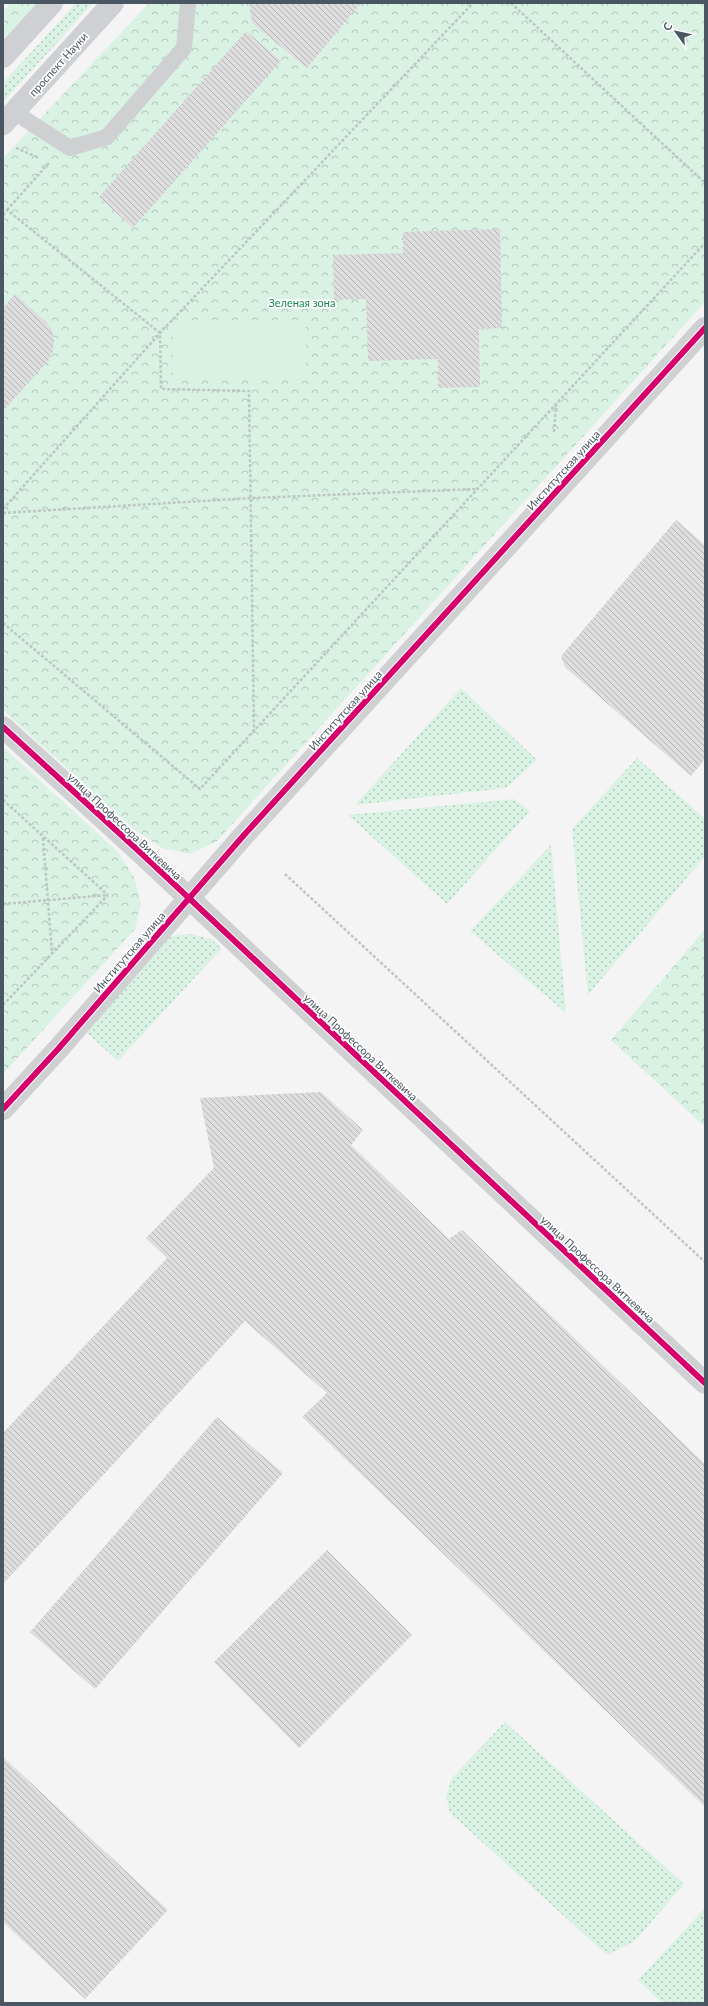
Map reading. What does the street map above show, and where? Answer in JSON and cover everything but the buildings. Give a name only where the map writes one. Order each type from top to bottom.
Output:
[{"type":"main road","points":[[3,57],[52,3]]},
{"type":"main road","name":"проспект Науки","points":[[9,118],[113,3]]},
{"type":"street","name":"Институтская улица","points":[[3,1109],[59,1048],[188,898],[705,328]]},
{"type":"street","name":"улица Профессора Виткевича","points":[[3,728],[142,854],[705,1383]]},
{"type":"lane","points":[[9,118],[70,148],[107,137],[184,48],[188,3]]},
{"type":"path","points":[[3,509],[160,334],[473,3]]},
{"type":"path","points":[[511,3],[705,183]]},
{"type":"path","points":[[3,215],[50,163],[14,146]]},
{"type":"path","points":[[7,210],[160,334],[162,389],[249,391],[252,498],[254,731]]},
{"type":"path","points":[[3,623],[200,789],[705,243]]},
{"type":"path","points":[[554,432],[556,403]]},
{"type":"path","points":[[3,513],[252,498],[477,489]]},
{"type":"path","points":[[3,800],[108,895]]},
{"type":"path","points":[[43,837],[52,953]]},
{"type":"path","points":[[285,874],[705,1262]]},
{"type":"path","points":[[3,904],[108,895]]},
{"type":"path","points":[[3,1005],[108,895]]},
{"type":"green space","points":[[11,3],[35,3],[40,8],[3,45],[3,11]]},
{"type":"green space","points":[[76,3],[93,3],[3,102],[3,83]]},
{"type":"green space","name":"Зеленая зона","points":[[149,3],[705,3],[705,302],[216,842],[190,854],[162,848],[135,830],[3,710],[3,158]]},
{"type":"green space","points":[[173,320],[306,320],[306,378],[173,379]]},
{"type":"green space","points":[[461,688],[537,760],[506,788],[355,805]]},
{"type":"green space","points":[[3,747],[118,852],[134,877],[141,903],[135,929],[3,1074]]},
{"type":"green space","points":[[637,758],[705,819],[705,856],[588,995],[572,829]]},
{"type":"green space","points":[[514,799],[530,811],[447,904],[348,815]]},
{"type":"green space","points":[[551,845],[566,1013],[470,931]]},
{"type":"green space","points":[[705,929],[705,1127],[611,1040]]},
{"type":"green space","points":[[190,934],[211,939],[222,948],[118,1061],[85,1031],[171,936]]},
{"type":"green space","points":[[505,1722],[684,1884],[635,1941],[607,1955],[450,1813],[446,1796],[452,1778]]},
{"type":"green space","points":[[705,1908],[705,2003],[662,2003],[638,1980]]},
{"type":"cycle path","points":[[3,1109],[59,1048],[244,835],[705,328]]},
{"type":"cycle path","points":[[3,727],[142,854],[705,1383]]}]
